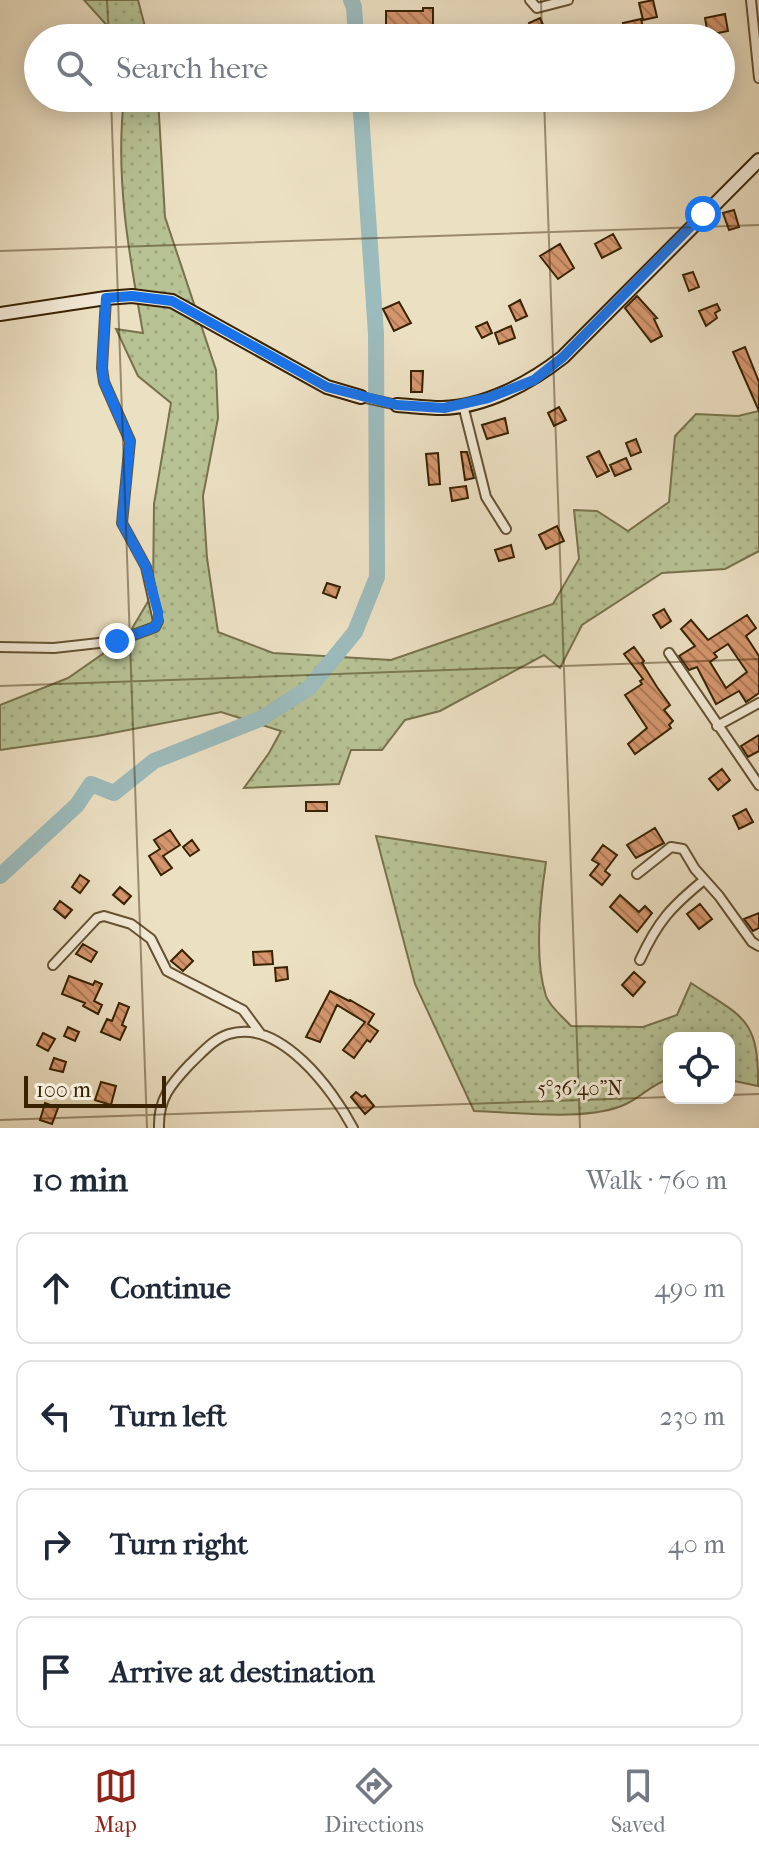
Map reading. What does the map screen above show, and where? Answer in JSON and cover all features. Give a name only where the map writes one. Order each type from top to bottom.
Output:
[{"type":"street","points":[[530,0],[532,5],[542,8],[568,0]]},
{"type":"street","points":[[751,0],[759,78]]},
{"type":"street","points":[[0,314],[132,296],[172,301],[327,387],[397,405],[444,408],[463,405],[534,380],[563,357],[759,160]]},
{"type":"street","points":[[0,647],[54,648],[117,641],[155,627],[158,621],[146,567],[122,523],[130,441],[104,382],[106,298]]},
{"type":"street","points":[[463,405],[486,497],[506,529]]},
{"type":"street","points":[[669,653],[759,785]]},
{"type":"street","points":[[717,726],[759,703]]},
{"type":"street","points":[[637,874],[671,847],[683,849],[752,942],[759,946]]},
{"type":"street","points":[[640,960],[654,931],[671,907],[704,880]]},
{"type":"street","points":[[53,965],[97,918],[120,919],[151,939],[167,971],[243,1010],[260,1033]]},
{"type":"street","points":[[159,1128],[161,1103],[168,1089],[213,1041],[228,1034],[251,1031],[260,1033],[316,1073],[330,1089],[353,1128]]},
{"type":"green space","points":[[84,0],[138,0],[144,24],[106,24]]},
{"type":"green space","points":[[123,112],[159,112],[165,217],[216,370],[218,418],[203,496],[207,558],[218,632],[273,653],[391,660],[553,604],[579,559],[574,510],[597,511],[628,531],[669,502],[675,436],[696,414],[738,416],[759,411],[759,551],[725,569],[662,573],[582,625],[560,668],[544,655],[440,711],[405,720],[382,750],[351,750],[339,784],[244,788],[281,731],[221,712],[97,736],[0,750],[0,705],[68,678],[127,637],[153,593],[154,504],[171,403],[138,376],[116,329],[143,333],[122,187]]},
{"type":"green space","points":[[376,836],[546,862],[540,912],[540,965],[546,996],[557,1012],[571,1026],[643,1027],[677,1015],[691,983],[744,1021],[755,1046],[758,1086],[735,1081],[735,1032],[663,1032],[663,1082],[626,1104],[611,1110],[572,1114],[474,1111],[415,984]]},
{"type":"building","points":[[653,0],[657,17],[643,20],[639,3]]},
{"type":"building","points":[[423,8],[433,8],[433,24],[386,24],[386,11],[423,11]]},
{"type":"building","points":[[725,14],[727,24],[706,24],[705,18]]},
{"type":"building","points":[[540,18],[543,24],[529,24]]},
{"type":"building","points":[[641,19],[642,24],[623,24]]},
{"type":"building","points":[[734,210],[739,227],[729,230],[723,213]]},
{"type":"building","points":[[613,234],[621,248],[602,258],[595,244]]},
{"type":"building","points":[[560,244],[574,268],[558,279],[540,256]]},
{"type":"building","points":[[693,272],[699,287],[689,291],[683,275]]},
{"type":"building","points":[[637,296],[657,318],[654,319],[662,336],[651,342],[625,308]]},
{"type":"building","points":[[520,300],[527,316],[516,321],[509,306]]},
{"type":"building","points":[[399,302],[411,323],[394,331],[383,309]]},
{"type":"building","points":[[717,304],[720,310],[715,313],[717,318],[706,326],[699,311]]},
{"type":"building","points":[[487,322],[492,333],[482,338],[476,327]]},
{"type":"building","points":[[511,326],[515,338],[499,344],[495,333]]},
{"type":"building","points":[[745,347],[759,382],[759,411],[733,352]]},
{"type":"building","points":[[411,371],[423,371],[422,392],[411,392]]},
{"type":"building","points":[[559,407],[566,420],[554,426],[548,413]]},
{"type":"building","points":[[505,418],[508,433],[487,439],[482,425]]},
{"type":"building","points":[[636,439],[641,452],[631,456],[626,443]]},
{"type":"building","points":[[599,451],[609,471],[597,477],[587,457]]},
{"type":"building","points":[[461,452],[467,452],[474,478],[465,480]]},
{"type":"building","points":[[438,453],[440,484],[429,485],[426,454]]},
{"type":"building","points":[[626,458],[631,469],[615,476],[610,465]]},
{"type":"building","points":[[466,486],[468,498],[452,501],[450,488]]},
{"type":"building","points":[[557,526],[564,541],[546,549],[539,535]]},
{"type":"building","points":[[511,545],[514,557],[499,561],[495,550]]},
{"type":"building","points":[[327,583],[340,587],[336,598],[323,593]]},
{"type":"building","points":[[664,609],[671,621],[661,628],[653,615]]},
{"type":"building","points":[[747,615],[756,628],[746,636],[759,656],[759,693],[746,702],[739,691],[716,704],[697,667],[689,670],[679,656],[695,646],[681,629],[691,620],[708,640]],"holes":[[[728,644],[747,672],[726,688],[710,662],[717,657],[714,653]]]},
{"type":"building","points":[[634,647],[670,705],[664,710],[673,721],[669,725],[671,728],[635,754],[628,744],[647,728],[625,695],[642,684],[640,681],[643,679],[624,654]]},
{"type":"building","points":[[759,735],[759,751],[748,757],[741,746]]},
{"type":"building","points":[[722,769],[730,780],[718,790],[709,779]]},
{"type":"building","points":[[306,802],[327,802],[327,811],[306,811]]},
{"type":"building","points":[[746,809],[753,822],[739,829],[733,816]]},
{"type":"building","points":[[655,828],[664,843],[636,858],[627,845]]},
{"type":"building","points":[[170,830],[180,845],[163,856],[172,868],[161,875],[149,856],[160,849],[154,840]]},
{"type":"building","points":[[192,840],[199,850],[190,856],[183,847]]},
{"type":"building","points":[[603,845],[617,855],[605,871],[610,875],[602,885],[590,875],[599,864],[592,860]]},
{"type":"building","points":[[80,875],[89,881],[80,893],[72,887]]},
{"type":"building","points":[[120,887],[131,896],[124,904],[113,895]]},
{"type":"building","points":[[620,895],[639,912],[645,906],[652,913],[637,932],[610,907]]},
{"type":"building","points":[[60,901],[72,910],[65,918],[54,909]]},
{"type":"building","points":[[700,904],[712,919],[699,929],[687,914]]},
{"type":"building","points":[[759,913],[759,928],[753,931],[744,919]]},
{"type":"building","points":[[83,944],[97,952],[91,962],[76,954]]},
{"type":"building","points":[[182,950],[193,961],[183,971],[171,961]]},
{"type":"building","points":[[272,951],[273,964],[254,965],[253,952]]},
{"type":"building","points":[[287,967],[288,979],[276,981],[275,968]]},
{"type":"building","points":[[634,972],[645,982],[633,996],[622,985]]},
{"type":"building","points":[[69,976],[93,985],[95,981],[102,984],[94,1001],[102,1005],[98,1014],[83,1006],[85,1003],[62,994]]},
{"type":"building","points":[[330,991],[374,1014],[368,1024],[378,1031],[354,1058],[343,1050],[365,1022],[337,1005],[320,1042],[306,1037]]},
{"type":"building","points":[[119,1003],[129,1007],[120,1040],[101,1032],[107,1019],[112,1021]]},
{"type":"building","points":[[68,1027],[79,1032],[75,1041],[64,1036]]},
{"type":"building","points":[[43,1033],[55,1039],[48,1051],[37,1045]]},
{"type":"building","points":[[54,1058],[66,1062],[63,1072],[50,1069]]},
{"type":"building","points":[[101,1082],[116,1086],[111,1105],[95,1100]]},
{"type":"building","points":[[356,1092],[362,1097],[365,1095],[374,1106],[365,1114],[351,1097]]},
{"type":"building","points":[[45,1103],[58,1108],[52,1124],[40,1120]]},
{"type":"waterway","points":[[351,0],[355,24]]},
{"type":"waterway","points":[[0,876],[77,805],[91,784],[114,793],[154,761],[260,719],[309,688],[355,632],[377,577],[376,334],[361,112]]},
{"type":"route","points":[[117,641],[155,627],[158,612],[146,567],[122,523],[130,441],[104,382],[106,298],[132,296],[172,301],[327,387],[397,405],[444,408],[488,398],[534,380],[563,357],[703,214]]}]
